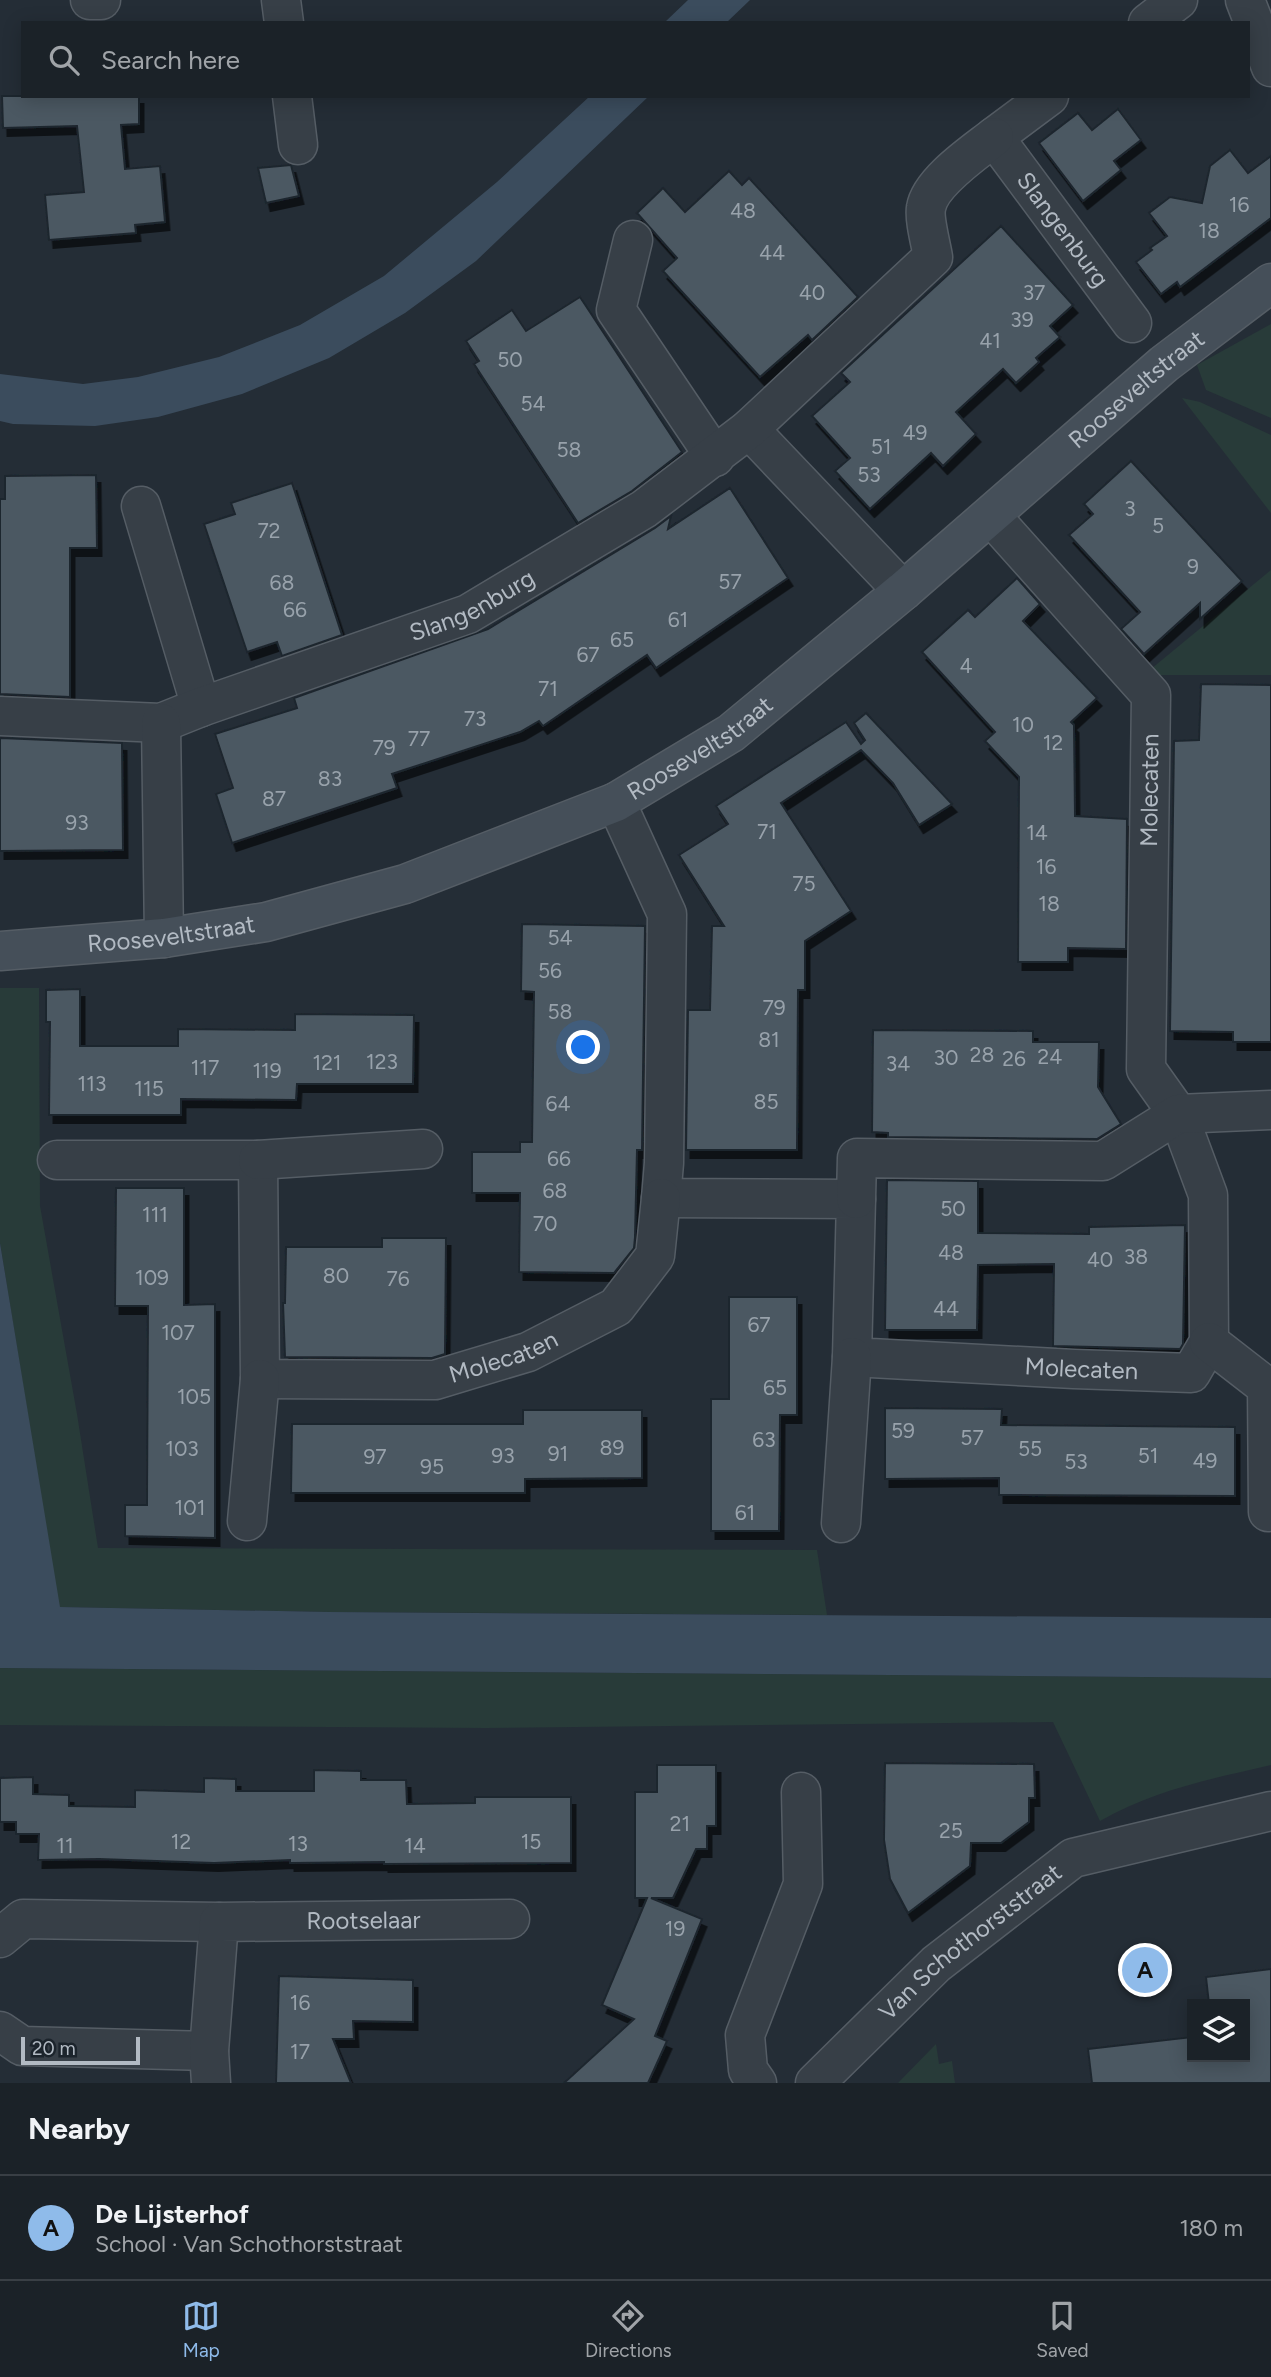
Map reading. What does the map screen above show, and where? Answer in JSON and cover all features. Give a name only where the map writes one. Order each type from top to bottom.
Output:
[{"type":"street","points":[[89,0],[101,0]]},
{"type":"street","points":[[281,0],[284,21]]},
{"type":"street","points":[[1150,21],[1178,0]]},
{"type":"street","points":[[1245,0],[1271,67]]},
{"type":"street","points":[[292,98],[298,145]]},
{"type":"street","name":"Slangenburg","points":[[0,716],[161,723],[468,614],[645,509],[749,429],[933,257],[926,208],[937,186],[960,163],[1046,98]]},
{"type":"street","name":"Slangenburg","points":[[994,137],[1132,323]]},
{"type":"street","points":[[633,240],[616,310],[715,457]]},
{"type":"street","name":"Rooseveltstraat","points":[[0,951],[164,938],[266,922],[405,884],[616,802],[731,733],[903,591],[1164,364],[1271,283]]},
{"type":"street","points":[[749,429],[903,591]]},
{"type":"street","points":[[141,506],[201,707]]},
{"type":"street","name":"Molecaten","points":[[852,1357],[1192,1373],[1209,1342],[1208,1195],[1178,1114],[1146,1069],[1151,695],[990,516]]},
{"type":"street","points":[[161,723],[164,938]]},
{"type":"street","name":"Molecaten","points":[[260,1379],[435,1380],[528,1352],[616,1307],[655,1256],[664,1163],[667,914],[616,802]]},
{"type":"street","points":[[841,1523],[852,1357],[857,1158],[1103,1161],[1178,1114],[1271,1110]]},
{"type":"street","points":[[57,1160],[258,1160],[422,1149]]},
{"type":"street","points":[[247,1521],[260,1379],[258,1160]]},
{"type":"street","points":[[661,1198],[856,1199]]},
{"type":"street","points":[[1209,1342],[1266,1387],[1268,1513]]},
{"type":"street","points":[[757,2083],[748,2070],[745,2035],[803,1884],[801,1791]]},
{"type":"street","name":"Van Schothorststraat","points":[[815,2083],[936,1964],[1073,1858],[1271,1811]]},
{"type":"street","name":"Rootselaar","points":[[0,1938],[23,1919],[219,1922],[510,1919]]},
{"type":"street","points":[[0,2031],[22,2046],[210,2067],[219,1922]]},
{"type":"green space","points":[[1271,324],[1271,418],[1206,390],[1197,365]]},
{"type":"green space","points":[[1182,398],[1200,402],[1271,435],[1271,513]]},
{"type":"green space","points":[[1271,570],[1271,675],[1156,675],[1151,669]]},
{"type":"green space","points":[[0,988],[39,988],[40,1206],[98,1548],[817,1550],[827,1615],[330,1612],[59,1607],[0,1243]]},
{"type":"green space","points":[[0,1668],[1271,1678],[1271,1765],[1162,1793],[1100,1821],[1053,1722],[486,1728],[0,1725]]},
{"type":"green space","points":[[936,2044],[939,2064],[952,2061],[955,2083],[898,2083]]},
{"type":"water","points":[[688,0],[750,0],[728,21],[666,21]]},
{"type":"water","points":[[588,98],[647,98],[476,261],[405,313],[329,358],[242,394],[158,417],[95,426],[13,424],[0,421],[0,374],[83,384],[138,377],[219,357],[300,325],[384,276],[497,182]]},
{"type":"water","points":[[0,1243],[60,1607],[330,1612],[1271,1618],[1271,1678],[0,1668]]},
{"type":"building","points":[[2,96],[139,98],[139,124],[121,125],[125,169],[160,166],[165,222],[135,225],[136,233],[49,240],[45,195],[84,192],[77,126],[3,128]]},
{"type":"building","points":[[1118,109],[1141,140],[1114,161],[1121,170],[1083,201],[1039,143],[1078,113],[1092,130]]},
{"type":"building","points":[[1230,150],[1248,173],[1271,156],[1271,218],[1180,287],[1177,282],[1161,294],[1136,262],[1167,236],[1149,213],[1170,197],[1202,203],[1210,166]]},
{"type":"building","points":[[291,165],[299,196],[266,203],[258,168]]},
{"type":"building","points":[[729,171],[742,185],[749,178],[858,297],[812,340],[808,335],[760,377],[663,271],[677,258],[637,213],[663,188],[685,212]]},
{"type":"building","points":[[1001,226],[1073,305],[1050,326],[1060,337],[1036,358],[1039,362],[1016,383],[1003,369],[956,412],[976,434],[943,466],[931,453],[870,509],[835,471],[850,458],[812,416],[850,382],[841,373]]},
{"type":"building","points":[[580,297],[682,452],[632,491],[578,523],[474,364],[479,361],[466,341],[512,310],[526,331]]},
{"type":"building","points":[[1131,461],[1242,581],[1200,619],[1200,603],[1144,654],[1121,629],[1140,612],[1069,535],[1093,514],[1084,504]]},
{"type":"building","points":[[96,475],[97,548],[70,548],[70,697],[0,694],[0,499],[5,499],[5,476]]},
{"type":"building","points":[[292,483],[342,635],[282,656],[277,642],[247,652],[204,524],[235,514],[231,503]]},
{"type":"building","points":[[730,488],[788,578],[656,668],[647,655],[543,726],[539,721],[520,732],[392,774],[397,788],[232,843],[216,794],[233,788],[215,734],[297,708],[294,698],[488,629],[671,516],[668,529]]},
{"type":"building","points":[[1017,578],[1040,604],[1023,621],[1097,698],[1071,722],[1074,725],[1075,816],[1127,819],[1126,949],[1068,948],[1068,962],[1018,962],[1019,777],[985,741],[995,732],[922,652],[968,610],[975,617]]},
{"type":"building","points":[[1201,684],[1271,685],[1271,1042],[1233,1042],[1233,1032],[1170,1031],[1174,741],[1199,740]]},
{"type":"building","points":[[866,713],[952,804],[919,825],[893,783],[861,750],[781,803],[851,911],[805,941],[805,990],[798,990],[797,1150],[686,1150],[688,1010],[710,1010],[712,926],[724,926],[679,855],[728,824],[716,806],[846,722],[861,744],[865,740],[854,723]]},
{"type":"building","points":[[0,738],[122,743],[123,850],[0,851]]},
{"type":"building","points":[[522,924],[645,926],[642,1150],[637,1150],[635,1237],[634,1248],[614,1273],[519,1272],[520,1193],[472,1193],[472,1152],[520,1152],[520,1142],[532,1142],[534,992],[521,991]]},
{"type":"building","points":[[80,989],[80,1046],[178,1046],[178,1029],[295,1030],[295,1014],[414,1015],[413,1084],[297,1084],[296,1100],[181,1099],[181,1115],[49,1115],[50,1022],[46,1022],[46,990]]},
{"type":"building","points":[[873,1030],[1033,1031],[1033,1042],[1099,1042],[1098,1087],[1121,1124],[1097,1139],[888,1137],[888,1133],[872,1132]]},
{"type":"building","points":[[887,1180],[978,1181],[978,1233],[1089,1234],[1089,1227],[1185,1225],[1183,1344],[1180,1349],[1053,1346],[1054,1264],[978,1265],[977,1330],[885,1330]]},
{"type":"building","points":[[116,1188],[184,1188],[184,1305],[215,1304],[215,1538],[125,1536],[125,1505],[147,1505],[148,1306],[115,1306]]},
{"type":"building","points":[[382,1238],[446,1238],[445,1354],[432,1358],[285,1357],[283,1303],[286,1247],[382,1247]]},
{"type":"building","points":[[729,1297],[797,1297],[797,1415],[780,1415],[779,1531],[711,1531],[711,1399],[729,1399]]},
{"type":"building","points":[[885,1408],[1002,1409],[1001,1425],[1235,1427],[1235,1496],[999,1495],[999,1478],[885,1479]]},
{"type":"building","points":[[523,1410],[642,1410],[642,1478],[525,1479],[525,1493],[291,1493],[292,1424],[523,1424]]},
{"type":"building","points":[[885,1763],[1034,1764],[1035,1798],[1029,1798],[1029,1822],[1001,1843],[971,1843],[970,1866],[908,1913],[890,1879],[884,1840]]},
{"type":"building","points":[[657,1765],[716,1765],[716,1826],[707,1826],[707,1849],[696,1849],[673,1898],[651,1898],[702,1919],[655,2036],[667,2041],[648,2083],[564,2083],[634,2019],[602,2005],[647,1898],[635,1898],[635,1792],[657,1792]]},
{"type":"building","points":[[314,1770],[361,1771],[361,1780],[406,1780],[407,1804],[475,1803],[475,1797],[571,1797],[571,1863],[38,1860],[39,1834],[16,1834],[16,1822],[0,1822],[0,1778],[33,1777],[33,1794],[69,1795],[69,1806],[135,1807],[135,1790],[204,1792],[204,1778],[236,1779],[236,1791],[314,1791]]},
{"type":"building","points":[[1271,1969],[1271,2083],[1092,2083],[1088,2049],[1187,2038],[1187,2062],[1250,2062],[1250,1999],[1208,1999],[1206,1977]]},
{"type":"building","points":[[279,1976],[413,1980],[413,2022],[353,2021],[354,2039],[333,2039],[351,2083],[276,2083]]},
{"type":"place","name":"De Lijsterhof","points":[[1145,1970]]}]
